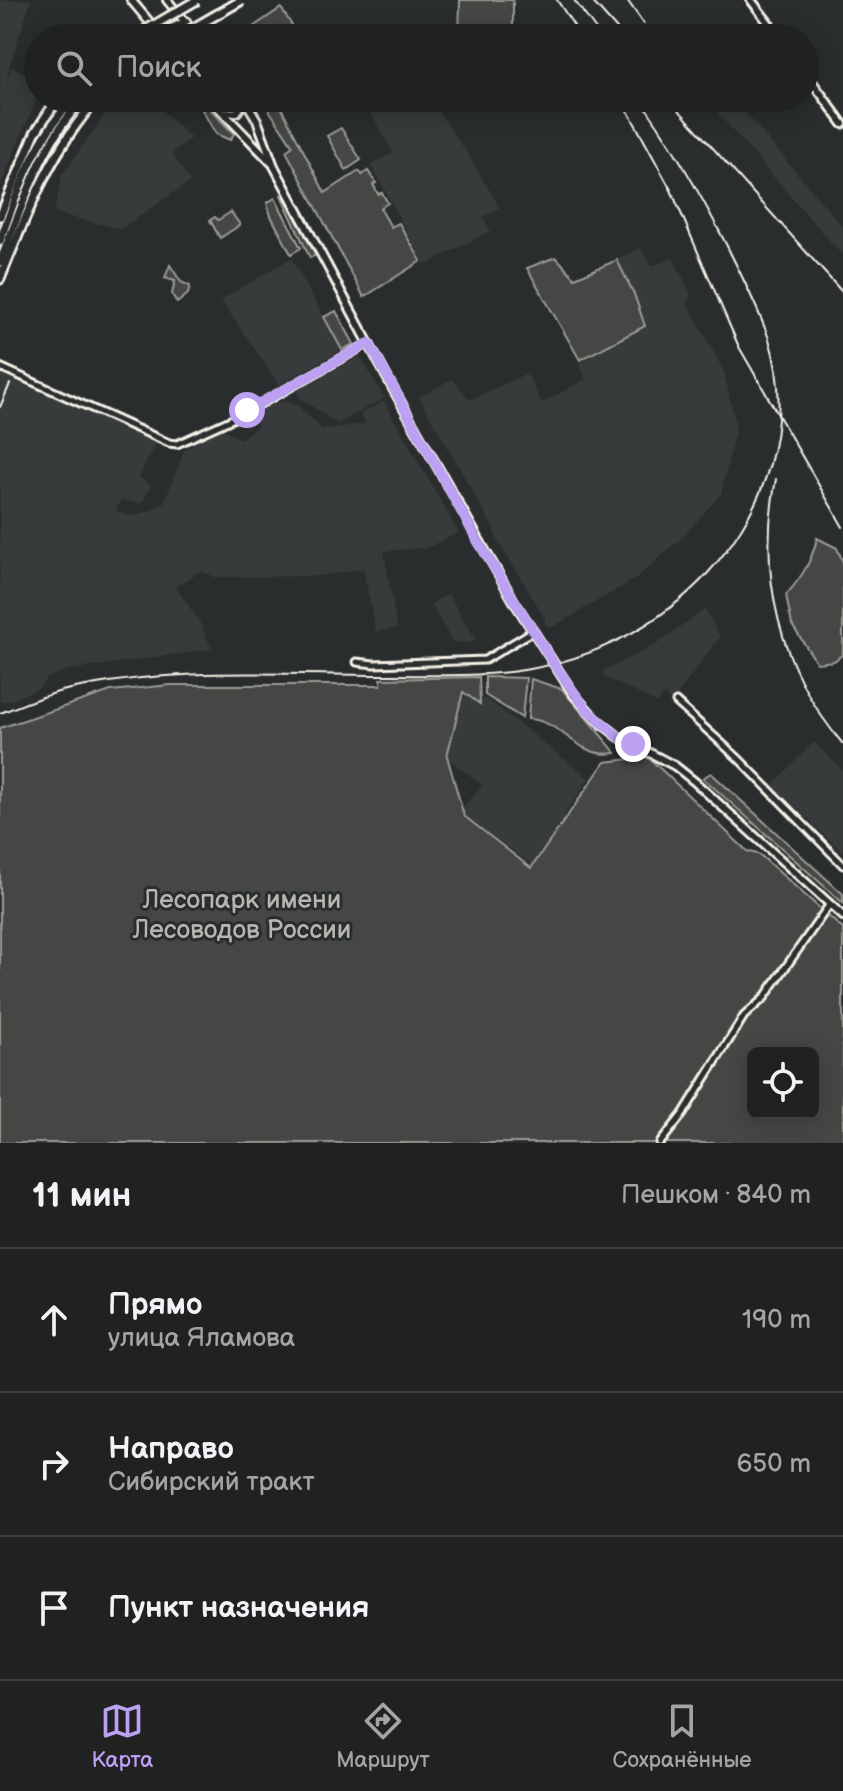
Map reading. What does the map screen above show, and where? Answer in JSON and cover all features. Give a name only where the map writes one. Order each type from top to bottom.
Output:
[{"type":"main road","points":[[131,0],[151,24]]},
{"type":"main road","points":[[167,0],[186,22],[182,24]]},
{"type":"main road","points":[[156,24],[197,0]]},
{"type":"main road","points":[[200,24],[242,0]]},
{"type":"main road","points":[[751,0],[769,24]]},
{"type":"main road","points":[[819,91],[843,124]]},
{"type":"main road","points":[[0,216],[35,133],[49,112]]},
{"type":"main road","points":[[0,241],[34,155],[61,112]]},
{"type":"main road","points":[[0,262],[44,153],[73,112]]},
{"type":"main road","points":[[0,279],[44,176],[88,112]]},
{"type":"main road","points":[[222,112],[237,112]]},
{"type":"main road","points":[[222,112],[274,166]]},
{"type":"main road","points":[[251,112],[274,166],[477,540],[574,695],[596,719],[619,737],[675,766],[695,782],[843,916]]},
{"type":"main road","points":[[240,129],[256,136],[261,131]]},
{"type":"street","points":[[3,368],[177,444],[241,415],[369,343]]},
{"type":"street","points":[[357,662],[485,660],[533,631]]},
{"type":"street","points":[[676,702],[738,758],[843,865]]},
{"type":"street","points":[[660,1143],[683,1114],[744,1016],[764,998],[830,904]]},
{"type":"shaded area","points":[[0,0],[31,0],[7,81],[12,67],[24,73],[24,112],[31,112],[0,186]]},
{"type":"shaded area","points":[[106,112],[164,112],[191,138],[172,153],[190,182],[121,229],[54,213],[62,175]]},
{"type":"shaded area","points":[[370,112],[439,112],[500,208],[483,217],[490,231],[425,265],[371,165],[393,153]]},
{"type":"shaded area","points":[[745,112],[843,227],[843,256],[718,114]]},
{"type":"shaded area","points":[[640,247],[652,266],[673,258],[691,294],[687,303],[724,371],[736,426],[721,494],[683,537],[634,580],[551,628],[545,624],[545,618],[497,540],[419,397],[452,379],[470,400],[527,373],[542,403],[586,379],[579,363],[644,325],[634,294],[617,260]]},
{"type":"shaded area","points":[[291,258],[342,350],[279,385],[221,300]]},
{"type":"shaded area","points":[[360,356],[385,398],[337,424],[299,397],[296,391]]},
{"type":"shaded area","points":[[0,373],[47,390],[156,442],[139,477],[151,485],[142,504],[121,500],[116,511],[132,516],[153,510],[164,502],[185,449],[222,428],[240,439],[258,426],[251,415],[273,404],[286,401],[298,406],[322,429],[366,424],[360,414],[384,401],[459,533],[426,548],[384,551],[397,628],[376,632],[363,569],[319,576],[215,577],[201,571],[176,587],[200,623],[212,649],[64,671],[47,678],[39,688],[0,702]]},
{"type":"shaded area","points":[[448,594],[476,640],[471,643],[452,642],[431,604]]},
{"type":"shaded area","points":[[705,609],[720,637],[678,694],[679,701],[674,705],[664,694],[657,703],[603,676],[603,671],[655,645]]},
{"type":"shaded area","points":[[460,696],[487,699],[589,778],[532,865],[459,812],[482,785],[447,758]]},
{"type":"shaded area","points":[[814,742],[843,770],[843,853],[772,785]]},
{"type":"green space","points":[[460,0],[513,0],[513,24],[459,24]]},
{"type":"green space","points":[[281,8],[291,24],[257,24]]},
{"type":"green space","points":[[203,112],[213,112],[234,134],[230,140],[216,134]]},
{"type":"green space","points":[[270,112],[284,112],[325,193],[359,171],[362,175],[368,171],[376,183],[373,184],[378,194],[382,193],[388,203],[380,208],[391,227],[399,223],[421,261],[364,297],[286,151],[293,146]]},
{"type":"green space","points":[[341,128],[361,160],[346,170],[327,136]]},
{"type":"green space","points":[[283,195],[316,255],[310,258]]},
{"type":"green space","points":[[275,198],[301,248],[291,254],[267,203]]},
{"type":"green space","points":[[231,212],[240,225],[220,238],[210,220],[215,217],[218,220]]},
{"type":"green space","points":[[556,257],[575,278],[617,260],[645,326],[580,360],[527,268]]},
{"type":"green space","points":[[170,265],[181,282],[190,286],[188,294],[177,303],[172,294],[175,281],[165,278]]},
{"type":"green space","points":[[336,311],[354,344],[342,350],[324,317]]},
{"type":"green space","points":[[817,538],[837,548],[843,562],[843,654],[834,661],[817,663],[792,625],[786,595],[806,568]]},
{"type":"green space","name":"Лесопарк имени Лесоводов России","points":[[479,677],[480,704],[463,692],[447,756],[464,816],[531,868],[605,762],[648,757],[747,851],[760,855],[843,929],[843,1143],[0,1143],[0,728],[111,691],[171,685],[381,685],[381,679]]},
{"type":"green space","points":[[485,677],[526,678],[522,718],[485,695]]},
{"type":"green space","points":[[531,679],[562,689],[616,753],[591,751],[551,726],[528,719]]},
{"type":"green space","points":[[711,773],[843,894],[843,903],[703,778]]},
{"type":"railway","points":[[557,0],[573,24]]},
{"type":"railway","points":[[574,0],[592,24]]},
{"type":"railway","points":[[591,0],[612,24]]},
{"type":"railway","points":[[627,0],[644,24]]},
{"type":"railway","points":[[629,112],[671,190],[739,347],[843,527]]},
{"type":"railway","points":[[0,713],[66,690],[146,678],[228,674],[458,675],[524,670],[600,649],[646,624],[688,593],[728,549],[759,494],[770,464],[779,403],[769,339],[750,292],[686,170],[648,112]]},
{"type":"railway","points":[[681,112],[843,293]]},
{"type":"railway","points":[[0,407],[10,384]]},
{"type":"railway","points":[[776,479],[769,550],[778,619],[803,684],[843,744]]},
{"type":"route","points":[[247,410],[369,343],[477,540],[574,695],[596,719],[633,744]]}]
